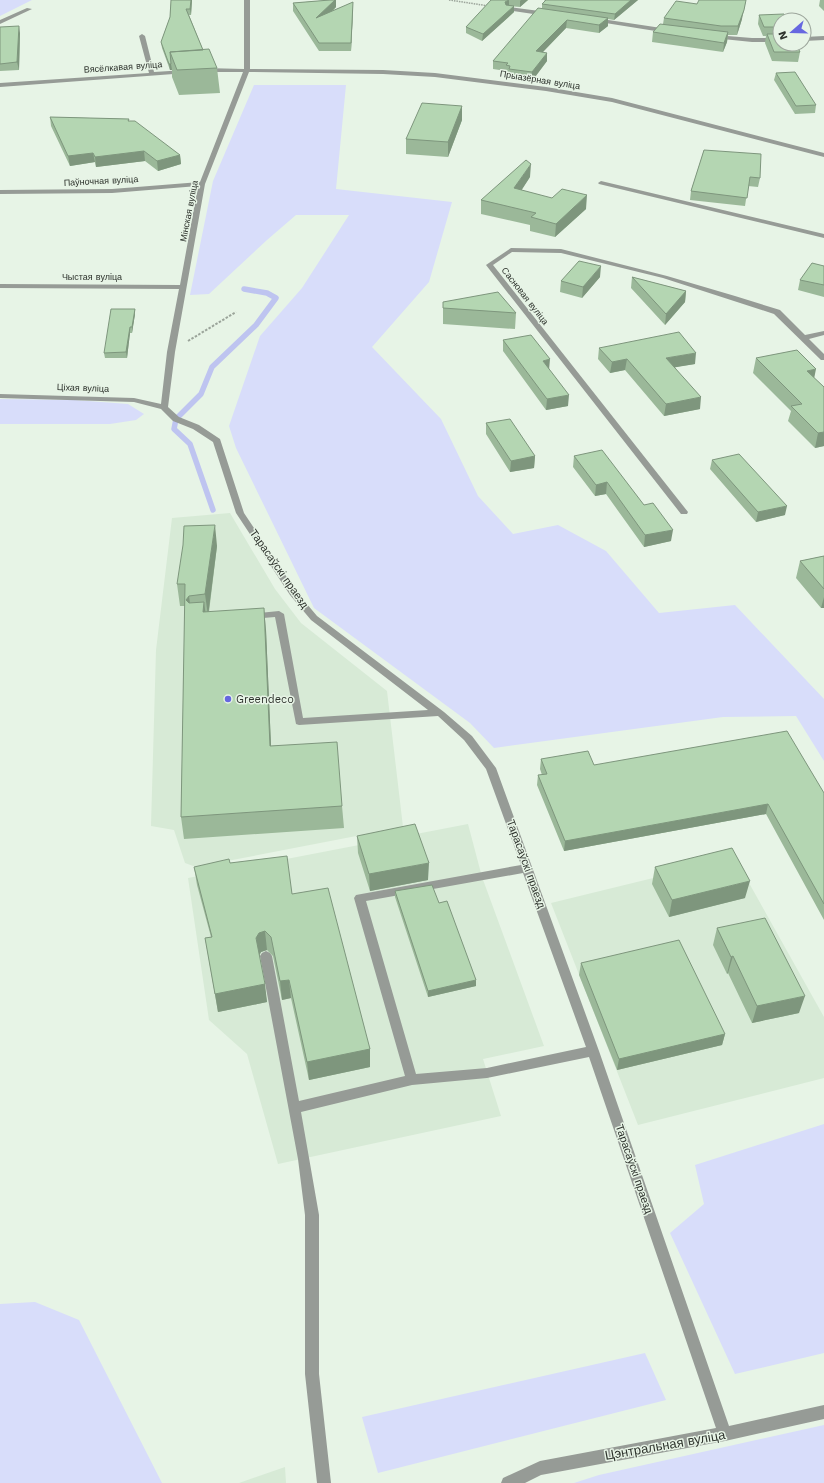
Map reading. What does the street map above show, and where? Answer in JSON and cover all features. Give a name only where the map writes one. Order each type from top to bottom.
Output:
[{"type":"street","name":"Мінская вуліца","points":[[164,407],[171,352],[202,184],[246,70],[247,0]]},
{"type":"street","points":[[509,8],[556,15]]},
{"type":"street","points":[[0,22],[29,9]]},
{"type":"street","points":[[587,19],[673,31]]},
{"type":"street","points":[[142,36],[152,74]]},
{"type":"street","points":[[712,37],[772,40]]},
{"type":"street","points":[[812,39],[824,38]]},
{"type":"street","points":[[196,71],[246,70]]},
{"type":"street","name":"Прыазёрная вуліца","points":[[246,70],[376,72],[435,75],[546,89],[612,100],[824,155]]},
{"type":"street","name":"Вясёлкавая вуліца","points":[[0,85],[188,72]]},
{"type":"street","points":[[601,183],[824,236]]},
{"type":"street","name":"Паўночная вуліца","points":[[0,192],[112,191],[202,184]]},
{"type":"street","name":"Сасновая вуліца","points":[[684,512],[489,265],[511,250],[561,250],[664,277],[733,297],[777,312],[824,358]]},
{"type":"street","name":"Чыстая вуліца","points":[[0,286],[184,287]]},
{"type":"street","points":[[803,338],[824,334]]},
{"type":"street","name":"Ціхая вуліца","points":[[0,396],[134,400],[164,407]]},
{"type":"street","name":"Тарасаўскі праезд","points":[[164,407],[176,419],[196,427],[217,441],[240,513],[293,593],[314,618],[441,714],[468,738],[491,768],[593,1050],[725,1434]]},
{"type":"street","points":[[241,617],[279,614],[300,722],[438,713]]},
{"type":"street","points":[[412,1080],[360,898],[528,868]]},
{"type":"street","points":[[266,956],[304,1158],[312,1215],[312,1374],[324,1483]]},
{"type":"street","points":[[294,1108],[412,1080],[487,1073],[593,1050]]},
{"type":"street","name":"Цэнтральная вуліца","points":[[508,1483],[540,1468],[725,1434],[824,1412]]},
{"type":"path","points":[[449,0],[509,8]]},
{"type":"path","points":[[171,352],[236,312]]},
{"type":"shaded area","points":[[0,0],[32,0],[0,16]]},
{"type":"shaded area","points":[[254,85],[346,85],[336,189],[452,202],[429,282],[372,347],[441,419],[478,496],[513,534],[558,525],[606,551],[659,613],[735,605],[824,699],[824,761],[796,716],[723,717],[494,748],[470,723],[314,608],[236,448],[229,426],[260,336],[302,288],[349,215],[296,215],[209,294],[190,295],[213,181]]},
{"type":"shaded area","points":[[0,399],[75,400],[128,404],[144,414],[136,420],[110,424],[0,424]]},
{"type":"shaded area","points":[[230,513],[275,589],[301,623],[387,691],[403,827],[196,867],[185,863],[174,830],[151,826],[156,650],[172,518]]},
{"type":"shaded area","points":[[468,824],[482,877],[544,1046],[483,1059],[501,1116],[278,1164],[247,1054],[209,1020],[188,878]]},
{"type":"shaded area","points":[[735,858],[824,1017],[824,1078],[638,1125],[551,903]]},
{"type":"shaded area","points":[[824,1124],[824,1353],[735,1374],[670,1233],[704,1204],[695,1165]]},
{"type":"shaded area","points":[[35,1302],[79,1320],[162,1483],[0,1483],[0,1304]]},
{"type":"shaded area","points":[[645,1353],[666,1400],[378,1473],[362,1417]]},
{"type":"shaded area","points":[[824,1425],[824,1483],[574,1483],[599,1475]]},
{"type":"shaded area","points":[[285,1467],[286,1483],[239,1483]]},
{"type":"building","points":[[171,0],[191,0],[190,9],[186,9],[203,50],[170,52],[171,64],[169,64],[161,42],[170,17]]},
{"type":"building","points":[[335,0],[316,18],[353,2],[351,43],[319,43],[293,3]]},
{"type":"building","points":[[491,0],[509,0],[505,2],[506,5],[514,6],[483,34],[466,27]]},
{"type":"building","points":[[546,0],[631,0],[615,14],[542,4]]},
{"type":"building","points":[[699,0],[746,0],[738,26],[721,26],[664,18],[676,1],[697,4]]},
{"type":"building","points":[[538,8],[608,18],[599,25],[567,20],[536,51],[547,53],[532,72],[509,69],[510,66],[506,65],[508,63],[493,61]]},
{"type":"building","points":[[772,14],[772,27],[764,27],[759,15]]},
{"type":"building","points":[[660,24],[728,32],[724,43],[653,32]]},
{"type":"building","points":[[19,26],[17,62],[0,64],[0,27]]},
{"type":"building","points":[[767,34],[772,34],[772,47]]},
{"type":"building","points":[[209,49],[217,68],[177,70],[170,52]]},
{"type":"building","points":[[795,72],[816,105],[796,106],[776,73]]},
{"type":"building","points":[[422,103],[462,106],[448,142],[406,139]]},
{"type":"building","points":[[50,117],[129,119],[128,121],[135,121],[180,155],[157,161],[144,151],[95,157],[93,153],[68,156]]},
{"type":"building","points":[[704,150],[761,154],[760,178],[750,177],[747,198],[691,191]]},
{"type":"building","points":[[526,160],[531,164],[514,188],[552,198],[562,189],[587,195],[556,224],[531,217],[536,213],[481,200]]},
{"type":"building","points":[[579,261],[601,266],[583,287],[561,281]]},
{"type":"building","points":[[812,263],[824,266],[824,285],[800,280]]},
{"type":"building","points":[[632,277],[686,291],[666,314]]},
{"type":"building","points":[[498,292],[516,313],[443,308],[443,302]]},
{"type":"building","points":[[111,309],[135,309],[132,327],[130,327],[126,352],[104,353]]},
{"type":"building","points":[[679,332],[696,353],[666,358],[701,397],[666,404],[627,359],[612,362],[599,348]]},
{"type":"building","points":[[531,335],[550,359],[543,361],[569,395],[547,399],[503,340]]},
{"type":"building","points":[[797,350],[816,369],[807,371],[824,387],[824,432],[818,433],[791,406],[802,404],[756,358]]},
{"type":"building","points":[[510,419],[535,456],[511,461],[486,423]]},
{"type":"building","points":[[602,450],[644,505],[653,503],[673,530],[645,535],[607,482],[596,485],[574,456]]},
{"type":"building","points":[[739,454],[787,506],[758,512],[712,460]]},
{"type":"building","name":"Greendeco","points":[[215,525],[205,594],[189,596],[186,600],[189,603],[204,602],[203,612],[264,608],[270,746],[337,742],[342,806],[181,817],[185,584],[177,584],[183,545],[184,526]]},
{"type":"building","points":[[824,556],[824,589],[800,561]]},
{"type":"building","points":[[787,731],[824,793],[824,904],[768,804],[565,841],[538,775],[547,774],[541,759],[588,751],[594,765]]},
{"type":"building","points":[[415,824],[429,863],[369,874],[357,836]]},
{"type":"building","points":[[732,848],[750,881],[672,900],[655,867]]},
{"type":"building","points":[[287,856],[292,894],[328,888],[370,1049],[307,1062],[289,980],[280,981],[271,937],[265,931],[259,933],[256,938],[265,984],[215,994],[205,938],[212,937],[194,867],[229,859],[230,863]]},
{"type":"building","points":[[432,885],[439,903],[447,901],[476,980],[428,991],[395,891]]},
{"type":"building","points":[[765,918],[805,996],[757,1006],[733,956],[731,957],[717,928]]},
{"type":"building","points":[[679,940],[725,1034],[619,1059],[581,963]]},
{"type":"waterway","points":[[213,510],[190,444],[174,429],[176,419],[201,394],[212,367],[256,325],[276,298],[267,293],[244,289]]},
{"type":"place","name":"Greendeco","points":[[228,699]]}]
